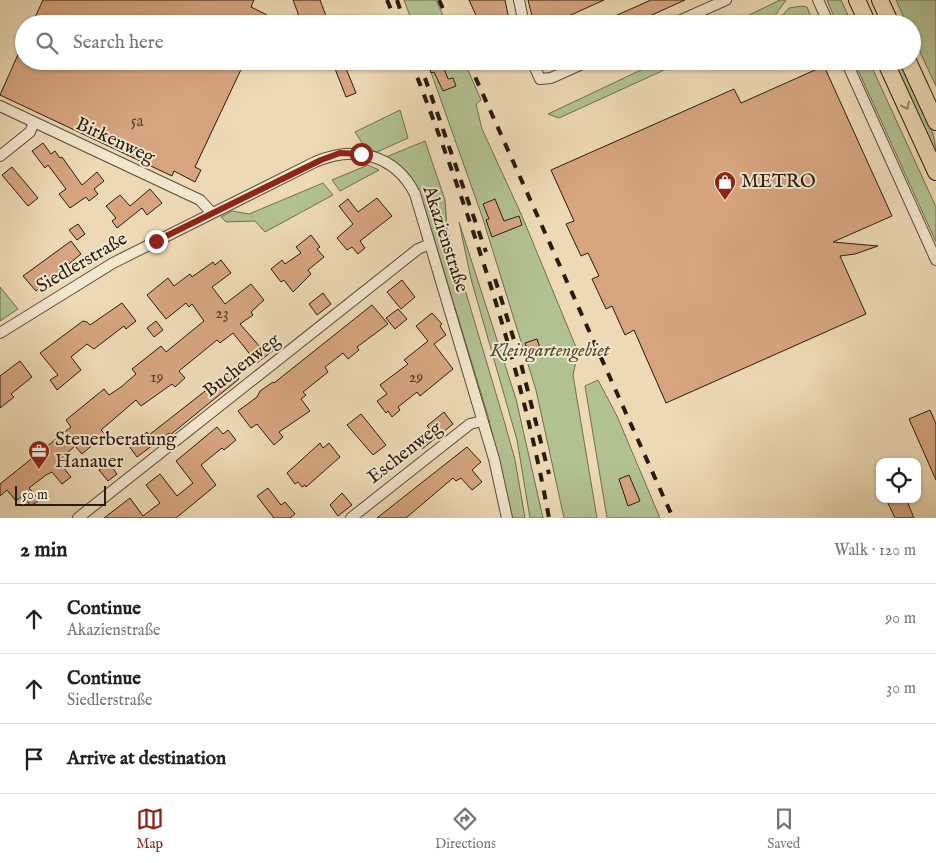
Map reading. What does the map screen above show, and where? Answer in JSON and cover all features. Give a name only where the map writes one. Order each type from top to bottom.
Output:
[{"type":"highway","points":[[857,0],[864,15]]},
{"type":"highway","points":[[880,0],[887,15]]},
{"type":"highway","points":[[889,70],[936,172]]},
{"type":"highway","points":[[912,70],[936,122]]},
{"type":"street","points":[[519,0],[522,15]]},
{"type":"street","points":[[692,15],[726,0]]},
{"type":"street","points":[[818,0],[825,15]]},
{"type":"street","points":[[534,70],[540,79],[551,78],[568,70]]},
{"type":"street","points":[[850,70],[936,260]]},
{"type":"street","name":"Birkenweg","points":[[0,106],[200,200],[211,212]]},
{"type":"street","points":[[0,156],[30,132],[34,122]]},
{"type":"street","name":"Akazienstraße","points":[[211,212],[340,153],[361,154],[385,163],[406,180],[415,194],[430,244],[482,421],[506,518]]},
{"type":"street","name":"Siedlerstraße","points":[[0,333],[113,263],[211,212]]},
{"type":"street","name":"Buchenweg","points":[[78,518],[418,249],[430,244]]},
{"type":"street","name":"Eschenweg","points":[[351,518],[470,424],[482,421]]},
{"type":"green space","points":[[404,0],[436,0],[443,15],[410,15]]},
{"type":"green space","points":[[780,0],[786,0],[775,15],[749,15]]},
{"type":"green space","points":[[827,0],[841,0],[848,15],[833,15]]},
{"type":"green space","points":[[896,0],[936,0],[936,86],[921,54],[921,15],[903,15]]},
{"type":"green space","points":[[807,7],[810,15],[783,15],[789,8]]},
{"type":"green space","name":"Kleingartengebiet","points":[[430,70],[468,70],[481,100],[476,104],[482,129],[522,216],[578,352],[573,375],[597,518],[564,518],[536,390],[482,216]]},
{"type":"green space","points":[[641,70],[664,70],[559,118],[548,114]]},
{"type":"green space","points":[[858,70],[873,70],[936,207],[936,242]]},
{"type":"green space","points":[[896,70],[904,70],[928,119],[936,154]]},
{"type":"green space","points":[[400,110],[408,138],[377,152],[366,149],[355,132]]},
{"type":"green space","points":[[425,141],[445,200],[447,229],[515,460],[525,518],[512,518],[488,416],[421,196],[403,169],[386,157]]},
{"type":"green space","points":[[368,165],[379,170],[340,191],[332,180]]},
{"type":"green space","points":[[323,183],[333,195],[265,232],[255,221],[226,222],[221,217],[232,211],[249,214]]},
{"type":"green space","points":[[459,222],[516,399],[543,518],[530,518],[517,440],[471,279]]},
{"type":"green space","points":[[0,287],[18,309],[0,321]]},
{"type":"green space","name":"Kleingartengebiet","points":[[598,380],[617,416],[660,518],[607,518],[585,386]]},
{"type":"building","points":[[43,0],[254,0],[251,7],[267,15],[36,15]]},
{"type":"building","points":[[293,0],[320,0],[326,15],[299,15]]},
{"type":"building","points":[[469,0],[505,0],[508,15],[476,15]]},
{"type":"building","points":[[528,0],[604,0],[571,15],[532,15]]},
{"type":"building","points":[[651,0],[685,0],[652,15],[617,15]]},
{"type":"building","points":[[15,61],[15,70],[241,70],[195,167],[201,170],[195,182],[174,171],[172,176],[0,95]]},
{"type":"building","points":[[336,70],[347,70],[356,93],[346,97]]},
{"type":"building","points":[[430,70],[444,70],[448,79],[453,78],[456,86],[443,91],[434,72],[431,73]]},
{"type":"building","name":"METRO","points":[[815,70],[826,70],[892,216],[833,242],[878,246],[855,254],[840,256],[866,314],[666,403],[634,330],[625,335],[612,306],[606,309],[592,279],[599,276],[588,253],[581,256],[566,224],[574,221],[551,170],[734,89],[741,103]]},
{"type":"building","points":[[43,143],[51,154],[55,151],[60,158],[62,157],[82,185],[97,172],[104,181],[94,189],[98,194],[89,201],[86,197],[70,208],[59,194],[66,189],[48,165],[45,168],[32,151]]},
{"type":"building","points":[[12,167],[38,198],[28,206],[2,175]]},
{"type":"building","points":[[150,189],[162,203],[147,215],[142,208],[117,228],[112,221],[116,218],[106,206],[120,195],[130,206]]},
{"type":"building","points":[[377,198],[392,216],[360,241],[365,248],[358,254],[352,247],[347,250],[337,238],[353,224],[339,206],[348,199],[358,212]]},
{"type":"building","points":[[495,199],[504,221],[519,216],[522,225],[492,237],[486,220],[489,219],[483,204]]},
{"type":"building","points":[[78,224],[85,234],[77,240],[69,230]]},
{"type":"building","points":[[311,235],[320,247],[317,249],[324,257],[308,270],[311,274],[293,292],[284,280],[281,282],[271,269],[282,260],[285,264],[301,253],[296,247]]},
{"type":"building","points":[[71,241],[81,254],[36,291],[23,276]]},
{"type":"building","points":[[221,260],[231,273],[212,287],[225,304],[251,284],[264,300],[251,312],[253,315],[240,324],[261,348],[269,341],[275,349],[257,363],[233,333],[220,343],[217,340],[179,371],[185,378],[175,387],[172,384],[141,406],[136,400],[101,430],[105,434],[82,454],[75,446],[58,461],[71,477],[62,484],[52,472],[46,475],[29,488],[39,500],[31,506],[22,496],[16,501],[7,490],[0,496],[0,484],[71,427],[66,420],[104,389],[109,395],[121,387],[136,374],[132,369],[161,346],[166,352],[204,321],[192,304],[189,307],[186,303],[166,319],[147,295],[168,278],[174,286],[190,274],[192,277],[213,262],[215,265]]},
{"type":"building","points":[[402,280],[415,297],[401,309],[387,292]]},
{"type":"building","points":[[323,293],[331,304],[317,315],[309,304]]},
{"type":"building","points":[[122,303],[136,321],[126,329],[124,326],[94,349],[87,344],[71,357],[81,370],[57,390],[50,380],[58,375],[40,353],[83,321],[90,325]]},
{"type":"building","points":[[372,305],[388,324],[357,347],[359,350],[348,359],[343,353],[325,367],[328,372],[303,392],[306,395],[301,399],[310,411],[279,432],[283,437],[274,445],[257,424],[251,428],[238,411],[257,397],[260,391],[274,383]]},
{"type":"building","points":[[398,309],[407,319],[395,329],[386,318]]},
{"type":"building","points":[[432,313],[442,324],[440,326],[446,335],[434,344],[453,369],[420,396],[417,392],[398,407],[400,410],[392,417],[388,411],[386,413],[377,401],[387,394],[380,385],[408,364],[404,360],[428,341],[416,326]]},
{"type":"building","points":[[156,321],[163,330],[154,337],[147,328]]},
{"type":"building","points":[[537,339],[540,348],[536,354],[529,356],[525,343]]},
{"type":"building","points":[[20,361],[32,377],[11,394],[14,397],[0,408],[0,376]]},
{"type":"building","points":[[232,370],[239,379],[170,435],[169,433],[137,457],[129,446],[147,432],[149,435]]},
{"type":"building","points":[[930,410],[936,424],[936,480],[909,419]]},
{"type":"building","points":[[444,412],[453,424],[422,449],[416,441],[430,429],[427,426]]},
{"type":"building","points":[[361,414],[386,445],[373,455],[347,425]]},
{"type":"building","points":[[217,427],[223,434],[228,430],[236,440],[224,450],[222,448],[201,465],[216,485],[176,518],[104,518],[130,498],[143,516],[160,503],[146,485],[160,474],[177,496],[193,483],[176,461]]},
{"type":"building","points":[[320,443],[323,448],[329,443],[340,457],[306,487],[305,485],[302,487],[298,482],[295,484],[287,473]]},
{"type":"building","points":[[467,447],[481,462],[472,470],[482,482],[472,490],[461,478],[456,481],[453,478],[406,518],[377,518]]},
{"type":"building","points":[[108,462],[117,474],[108,481],[99,470]]},
{"type":"building","points":[[629,475],[640,501],[628,506],[619,479]]},
{"type":"building","points":[[268,488],[281,505],[285,502],[295,514],[290,518],[274,518],[257,496]]},
{"type":"building","points":[[342,493],[352,505],[338,516],[330,505]]},
{"type":"building","points":[[888,503],[908,503],[914,518],[895,518]]},
{"type":"railway","points":[[387,0],[393,15]]},
{"type":"railway","points":[[397,0],[402,15]]},
{"type":"railway","points":[[439,0],[446,15]]},
{"type":"railway","points":[[414,70],[453,173],[491,286],[524,402],[549,518]]},
{"type":"railway","points":[[422,70],[486,252]]},
{"type":"railway","points":[[472,70],[673,518]]},
{"type":"railway","points":[[495,279],[519,356],[549,474]]},
{"type":"place","name":"METRO","points":[[725,201]]},
{"type":"place","name":"Steuerberatung Hanauer","points":[[39,470]]},
{"type":"route","points":[[156,241],[211,212],[321,160],[340,153],[361,154]]}]
